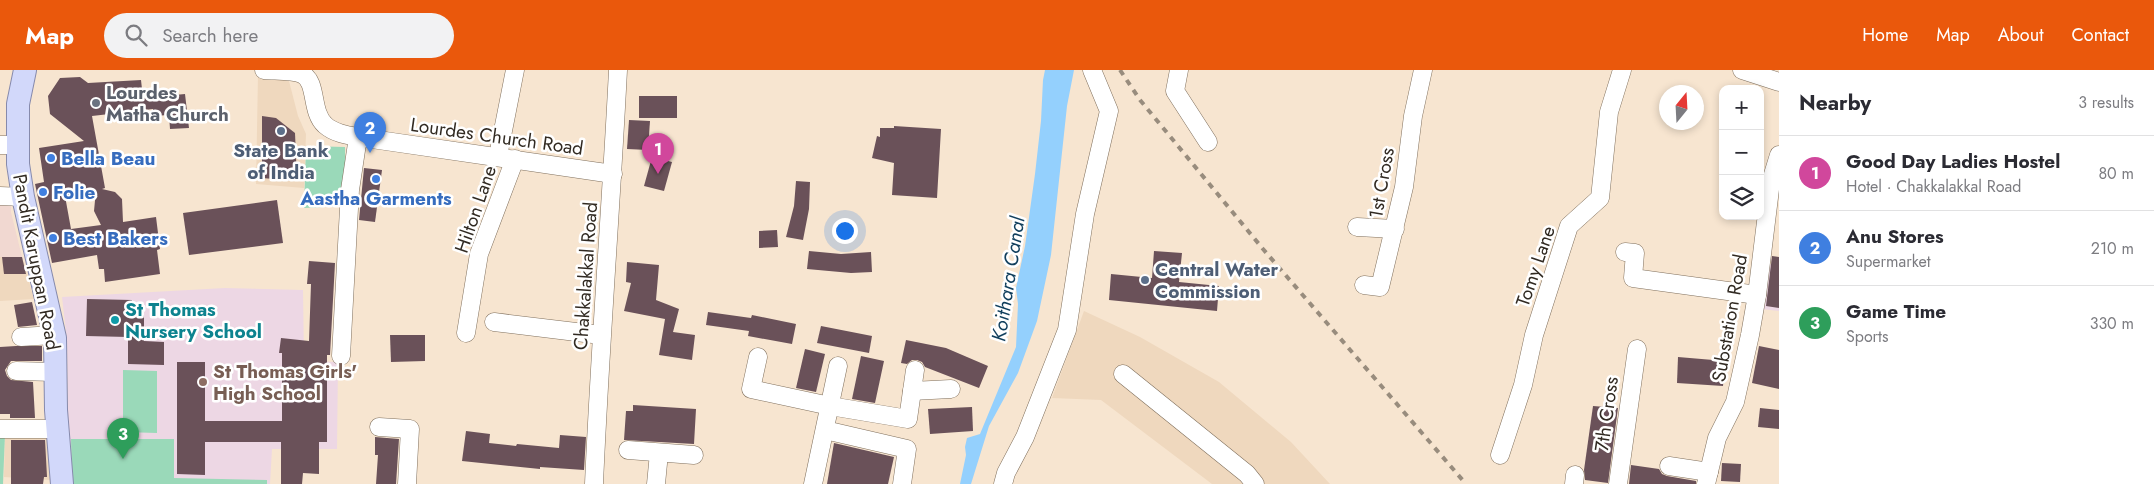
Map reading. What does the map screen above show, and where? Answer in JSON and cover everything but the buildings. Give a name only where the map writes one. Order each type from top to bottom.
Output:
[{"type":"main road","name":"Pandit Karuppan Road","points":[[25,70],[9,145],[23,197],[54,335],[57,429],[62,484]]},
{"type":"street","name":"Lourdes Church Road","points":[[264,70],[312,74],[314,105],[324,124],[339,133],[358,138],[613,174]]},
{"type":"street","name":"Hilton Lane","points":[[466,333],[479,254],[507,158],[515,70]]},
{"type":"street","name":"Chakkalakkal Road","points":[[594,484],[601,334],[613,174],[618,70]]},
{"type":"street","points":[[1003,484],[1006,473],[1025,437],[1067,330],[1085,214],[1108,111],[1092,70]]},
{"type":"street","points":[[1179,70],[1175,91],[1208,142]]},
{"type":"street","name":"1st Cross","points":[[1364,285],[1380,286],[1404,187],[1413,116],[1422,70]]},
{"type":"street","name":"Tomy Lane","points":[[1500,455],[1523,384],[1534,335],[1569,226],[1600,198],[1609,112],[1622,70]]},
{"type":"street","points":[[1742,70],[1779,82]]},
{"type":"street","points":[[341,356],[350,190],[358,138]]},
{"type":"street","name":"Substation Road","points":[[1708,478],[1717,438],[1735,402],[1757,295],[1771,181],[1779,155]]},
{"type":"street","points":[[0,196],[23,197]]},
{"type":"street","points":[[1357,228],[1395,229]]},
{"type":"street","points":[[1625,252],[1635,253],[1633,278],[1757,295]]},
{"type":"street","points":[[494,322],[601,334]]},
{"type":"street","points":[[21,337],[54,335]]},
{"type":"street","name":"7th Cross","points":[[1618,484],[1637,349]]},
{"type":"street","points":[[758,357],[752,389],[830,406],[908,419],[915,370]]},
{"type":"street","points":[[813,484],[826,430],[838,366]]},
{"type":"street","points":[[16,371],[55,372]]},
{"type":"street","points":[[1123,374],[1247,474],[1255,484]]},
{"type":"street","points":[[912,391],[951,389]]},
{"type":"street","points":[[379,427],[410,430],[407,484]]},
{"type":"street","points":[[0,429],[57,429]]},
{"type":"street","points":[[826,430],[907,448],[902,484]]},
{"type":"street","points":[[628,450],[694,455]]},
{"type":"street","points":[[656,484],[659,453]]},
{"type":"street","points":[[1670,466],[1708,478]]},
{"type":"shaded area","points":[[258,74],[289,81],[298,116],[306,134],[304,188],[256,184]]},
{"type":"shaded area","points":[[0,200],[11,200],[11,212],[22,257],[0,257]]},
{"type":"shaded area","points":[[0,257],[22,257],[34,299],[0,301]]},
{"type":"shaded area","points":[[1765,264],[1779,265],[1779,311],[1761,309]]},
{"type":"shaded area","name":"St Thomas Girls' High School","points":[[225,288],[303,290],[304,361],[338,362],[337,449],[272,449],[270,484],[69,484],[67,340],[62,297]]},
{"type":"shaded area","points":[[1084,311],[1140,337],[1219,382],[1291,442],[1330,484],[1212,484],[1101,400],[1052,398]]},
{"type":"shaded area","points":[[49,433],[50,480],[4,477],[5,434]]},
{"type":"green space","points":[[306,146],[345,147],[346,206],[304,208]]},
{"type":"green space","points":[[123,370],[157,371],[157,433],[123,432]]},
{"type":"green space","points":[[0,434],[5,434],[3,484],[0,484]]},
{"type":"green space","points":[[71,439],[174,439],[174,478],[267,480],[267,484],[72,484]]},
{"type":"water","name":"Koithara Canal","points":[[1045,70],[1074,70],[1067,106],[1051,255],[1037,321],[1018,373],[989,426],[971,484],[960,484],[966,455],[967,438],[980,434],[1016,347],[1018,304],[1016,288],[1025,246],[1035,174]]},
{"type":"railway","points":[[1120,70],[1140,100],[1263,249],[1466,484]]},
{"type":"place","name":"Lourdes Matha Church","points":[[96,103]]},
{"type":"place","name":"State Bank of India","points":[[281,131]]},
{"type":"place","name":"Anu Stores","points":[[370,153]]},
{"type":"place","name":"Bella Beau","points":[[51,158]]},
{"type":"place","name":"Good Day Ladies Hostel","points":[[658,174]]},
{"type":"place","name":"Aastha Garments","points":[[376,179]]},
{"type":"place","name":"Folie","points":[[43,192]]},
{"type":"place","name":"Best Bakers","points":[[53,238]]},
{"type":"place","name":"Central Water Commission","points":[[1145,280]]},
{"type":"place","name":"St Thomas Nursery School","points":[[115,320]]},
{"type":"place","name":"St Thomas Girls' High School","points":[[203,382]]},
{"type":"place","name":"Game Time","points":[[123,459]]}]
